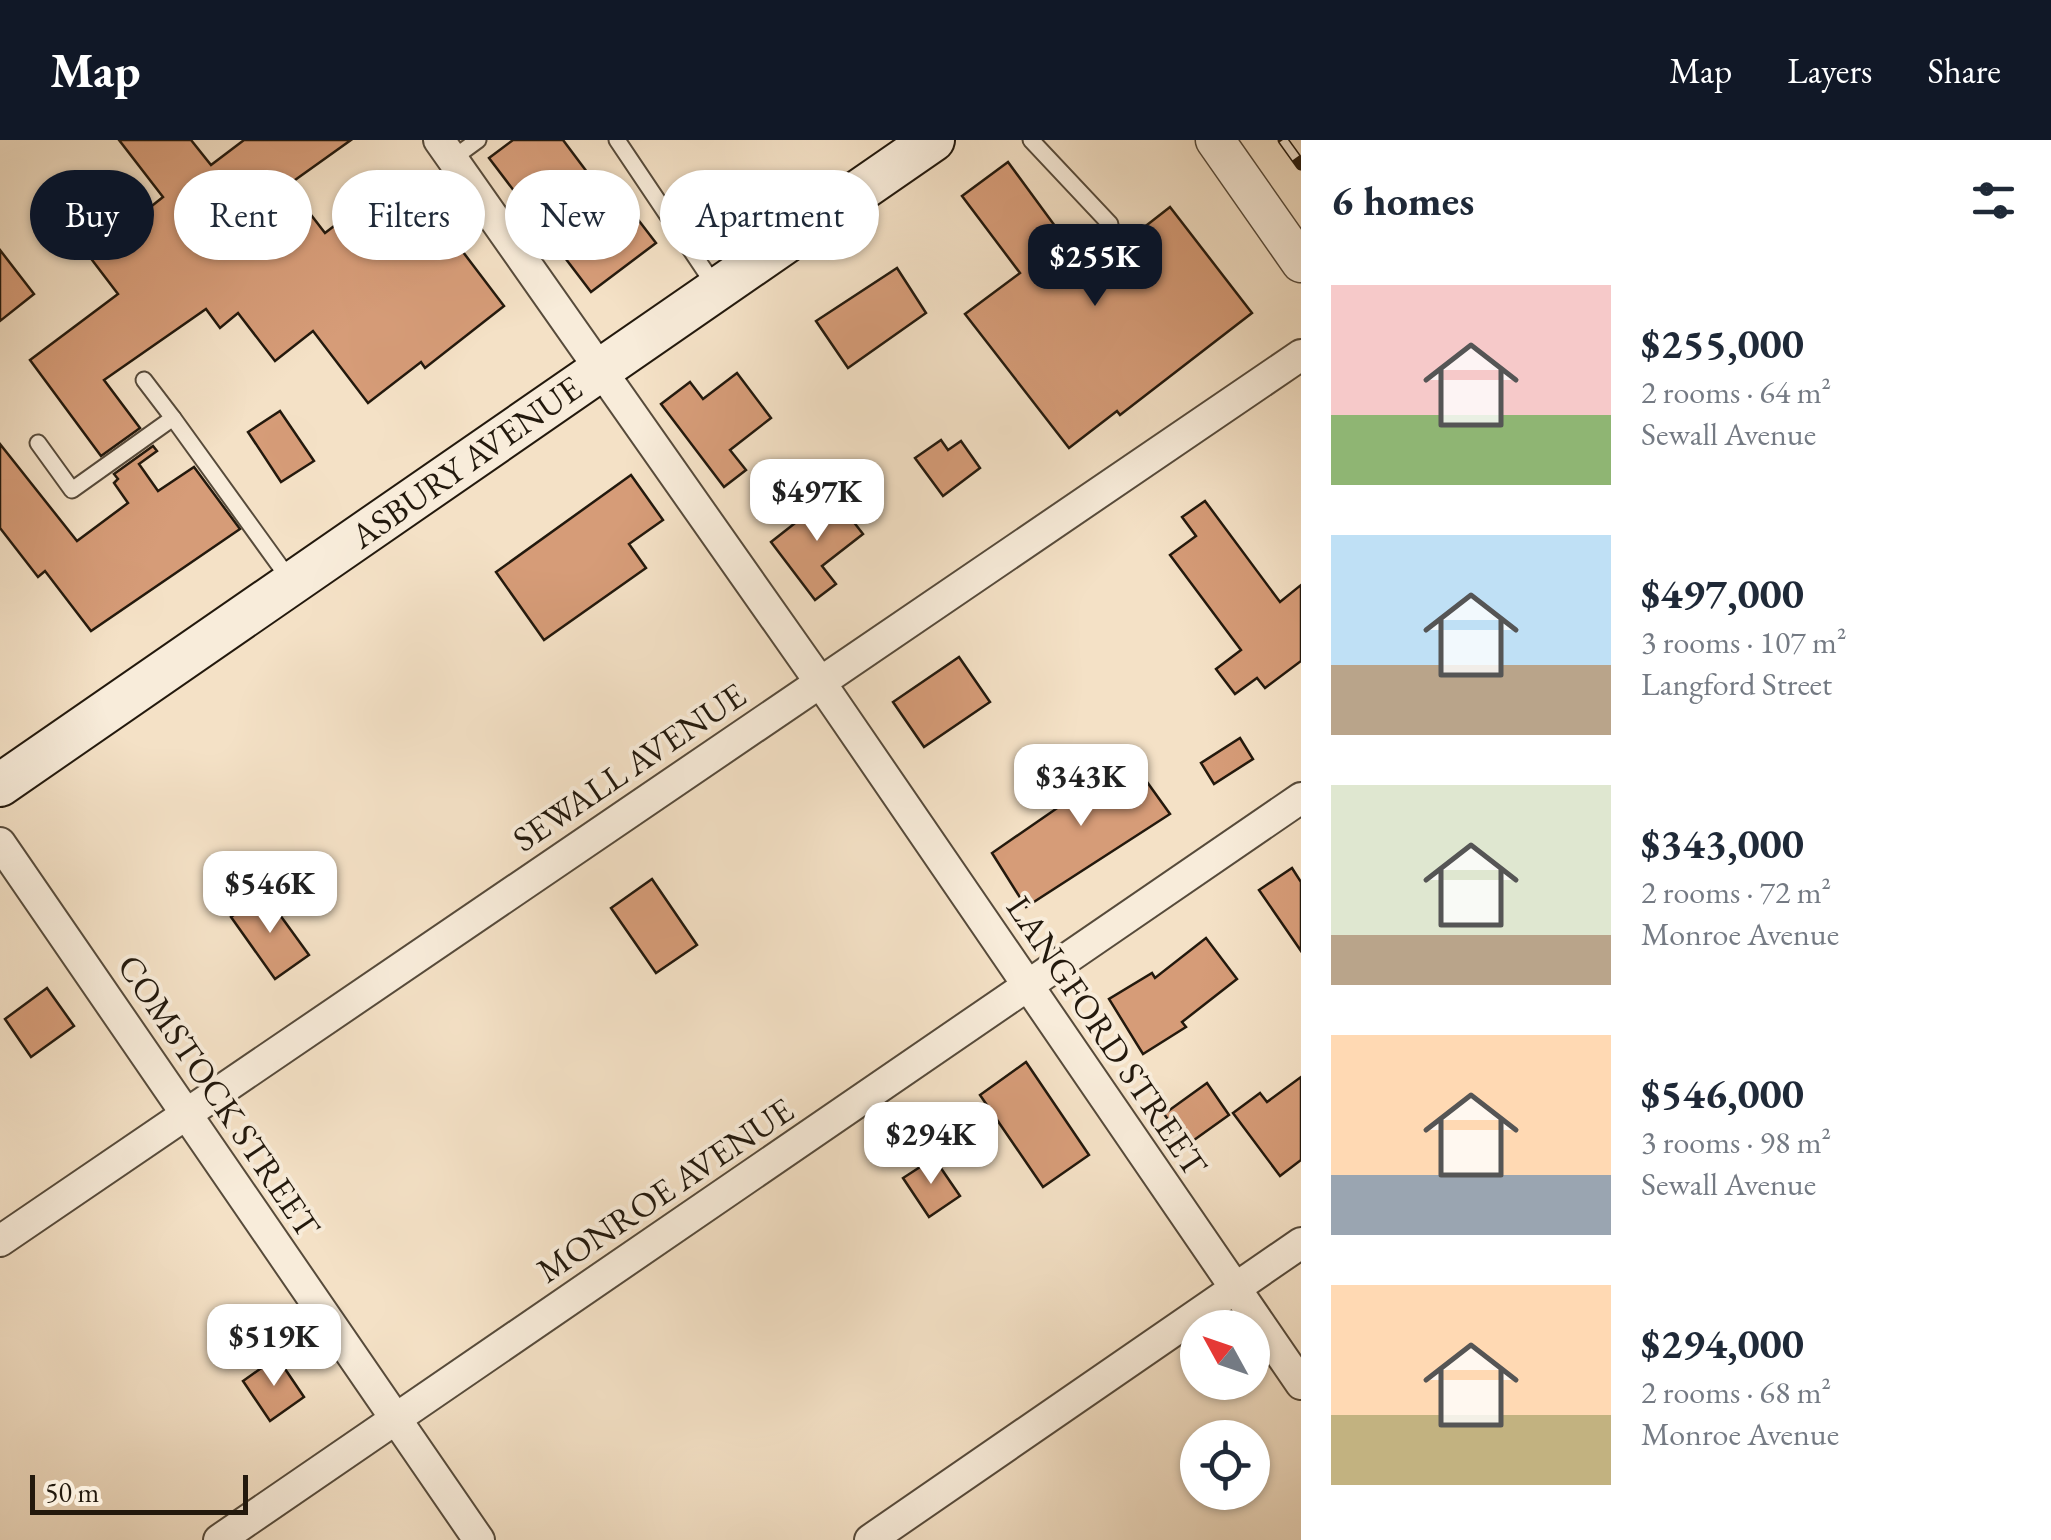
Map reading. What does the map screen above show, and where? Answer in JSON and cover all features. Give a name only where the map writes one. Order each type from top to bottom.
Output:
[{"type":"main road","name":"ASBURY AVENUE","points":[[0,785],[933,140]]},
{"type":"street","points":[[1215,140],[1301,264]]},
{"type":"street","name":"LANGFORD STREET","points":[[446,150],[820,682],[1301,1384]]},
{"type":"street","name":"SEWALL AVENUE","points":[[0,1240],[1301,355]]},
{"type":"street","name":"MONROE AVENUE","points":[[219,1540],[1301,798]]},
{"type":"street","name":"COMSTOCK STREET","points":[[0,843],[479,1540]]},
{"type":"street","points":[[870,1540],[1301,1243]]},
{"type":"lane","points":[[446,150],[478,140]]},
{"type":"lane","points":[[617,140],[717,288]]},
{"type":"lane","points":[[1032,140],[1110,224]]},
{"type":"lane","points":[[144,380],[292,583]]},
{"type":"lane","points":[[38,443],[72,490],[173,418]]},
{"type":"building","points":[[119,140],[191,140],[211,165],[244,140],[351,140],[309,170],[174,170],[174,260],[312,260],[312,216],[325,233],[332,228],[332,260],[469,260],[504,306],[425,368],[421,362],[368,403],[313,331],[275,361],[238,313],[220,328],[206,309],[104,380],[140,428],[101,456],[30,360],[118,294],[92,260],[154,260],[154,204],[163,197],[154,185],[154,170],[142,170]]},
{"type":"building","points":[[513,140],[563,140],[586,170],[505,170],[505,179],[489,158]]},
{"type":"building","points":[[1008,162],[1088,271],[1170,207],[1252,313],[1120,415],[1117,411],[1069,448],[965,314],[1020,273],[962,196]]},
{"type":"building","points":[[640,222],[656,243],[640,255]]},
{"type":"building","points":[[0,250],[34,294],[0,321]]},
{"type":"building","points":[[567,260],[633,260],[591,292]]},
{"type":"building","points":[[897,268],[926,313],[848,368],[816,321]]},
{"type":"building","points":[[737,373],[771,418],[730,450],[746,470],[724,487],[661,404],[690,382],[703,399]]},
{"type":"building","points":[[280,411],[314,461],[281,482],[248,432]]},
{"type":"building","points":[[941,440],[948,450],[961,441],[980,468],[943,496],[915,458]]},
{"type":"building","points":[[0,444],[77,541],[128,503],[114,483],[118,479],[114,474],[153,446],[157,451],[139,464],[158,491],[194,467],[240,529],[91,631],[45,571],[38,577],[0,528]]},
{"type":"building","points":[[631,475],[663,520],[629,544],[646,568],[544,640],[496,572]]},
{"type":"building","points":[[832,494],[863,534],[822,566],[836,584],[815,600],[771,542]]},
{"type":"building","points":[[1205,501],[1280,602],[1301,585],[1301,661],[1265,688],[1257,678],[1235,694],[1216,669],[1241,650],[1170,555],[1196,536],[1182,517]]},
{"type":"building","points":[[959,657],[990,702],[924,747],[893,702]]},
{"type":"building","points":[[1240,738],[1253,759],[1214,784],[1201,763]]},
{"type":"building","points":[[1103,750],[1118,771],[1132,761],[1170,814],[1026,907],[992,853],[1092,784],[1080,767]]},
{"type":"building","points":[[1292,868],[1301,882],[1301,951],[1259,890]]},
{"type":"building","points":[[652,879],[697,945],[656,973],[611,908]]},
{"type":"building","points":[[264,893],[309,955],[275,979],[231,917]]},
{"type":"building","points":[[1206,938],[1237,979],[1182,1022],[1186,1027],[1143,1054],[1109,999],[1152,973],[1155,978]]},
{"type":"building","points":[[47,988],[74,1026],[31,1057],[5,1019]]},
{"type":"building","points":[[1026,1062],[1089,1155],[1043,1187],[980,1095]]},
{"type":"building","points":[[1301,1077],[1301,1160],[1280,1176],[1233,1113],[1260,1093],[1267,1102]]},
{"type":"building","points":[[1207,1083],[1229,1115],[1187,1145],[1164,1114]]},
{"type":"building","points":[[934,1158],[960,1196],[929,1217],[903,1178]]},
{"type":"building","points":[[277,1357],[304,1397],[270,1421],[243,1381]]},
{"type":"railway","points":[[1283,140],[1301,165]]}]
